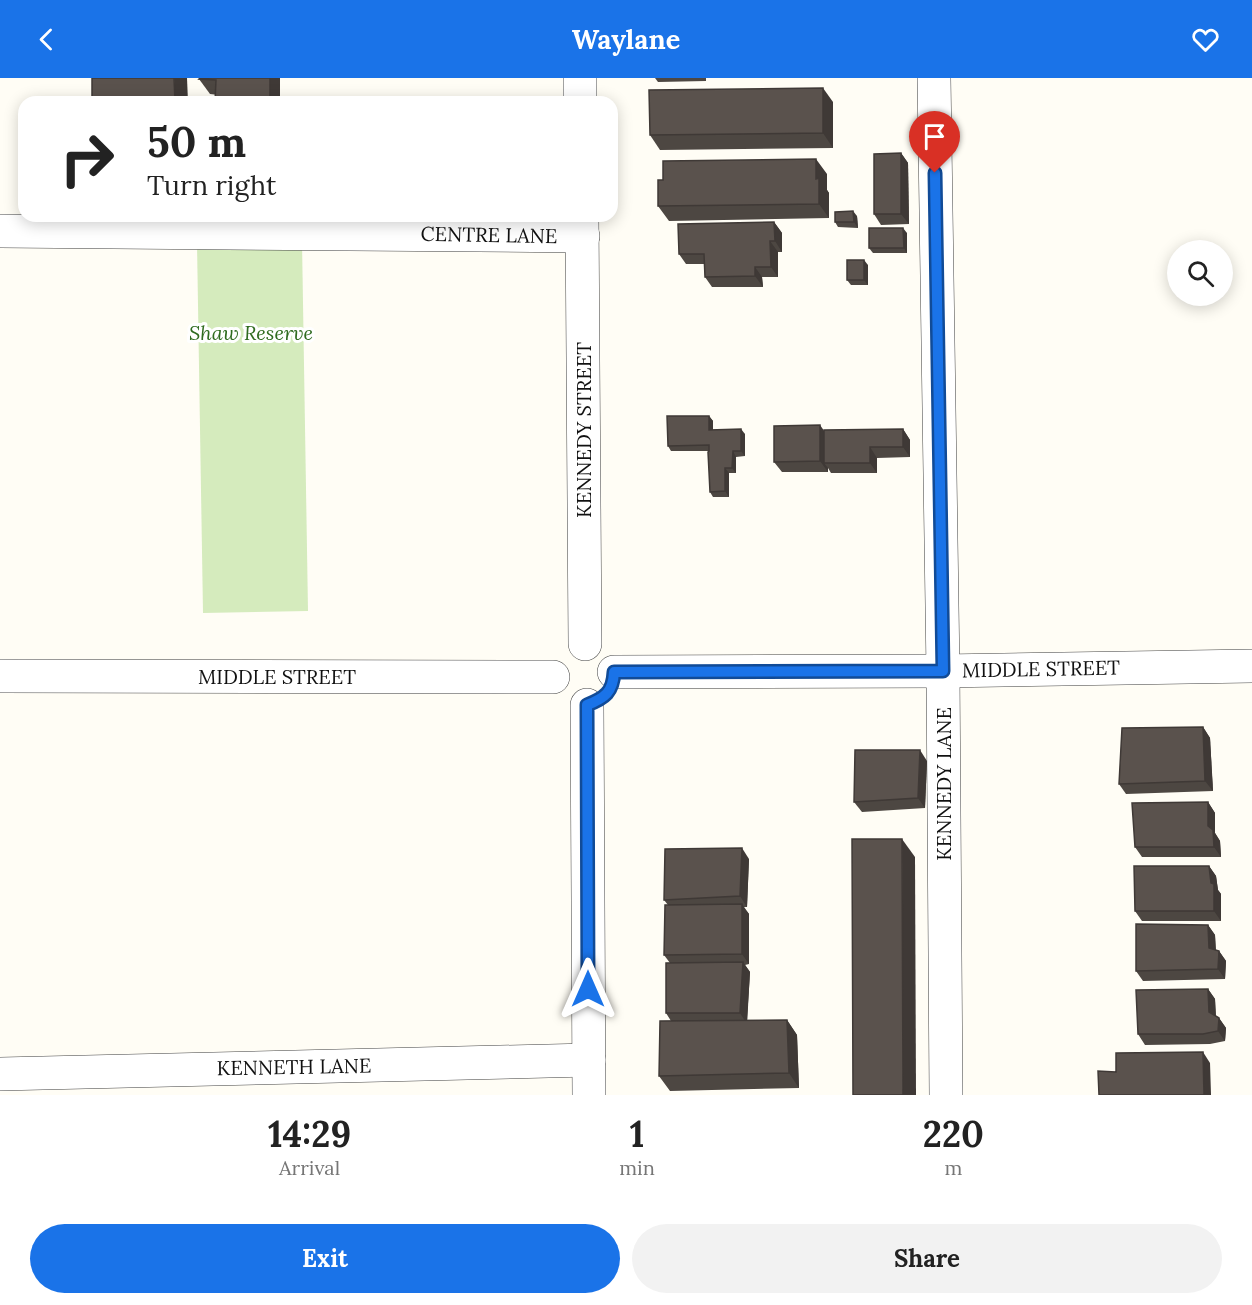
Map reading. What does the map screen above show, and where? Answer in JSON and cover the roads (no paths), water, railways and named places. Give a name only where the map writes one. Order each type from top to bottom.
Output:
[{"type":"street","points":[[580,78],[580,96]]},
{"type":"street","name":"KENNEDY LANE","points":[[934,78],[943,671],[946,1095]]},
{"type":"street","name":"CENTRE LANE","points":[[0,231],[582,226]]},
{"type":"street","name":"KENNEDY STREET","points":[[582,226],[585,644]]},
{"type":"street","points":[[585,644],[603,651],[610,660],[614,672],[613,682],[608,692],[587,705],[570,702],[562,696],[553,676],[554,666],[561,655],[569,648],[585,644]]},
{"type":"street","name":"MIDDLE STREET","points":[[614,672],[943,671],[1252,666]]},
{"type":"street","name":"MIDDLE STREET","points":[[0,676],[553,676]]},
{"type":"street","points":[[587,705],[589,1095]]},
{"type":"street","name":"KENNETH LANE","points":[[0,1074],[589,1060]]},
{"type":"park label","name":"Shaw Reserve","points":[[251,333]]}]
